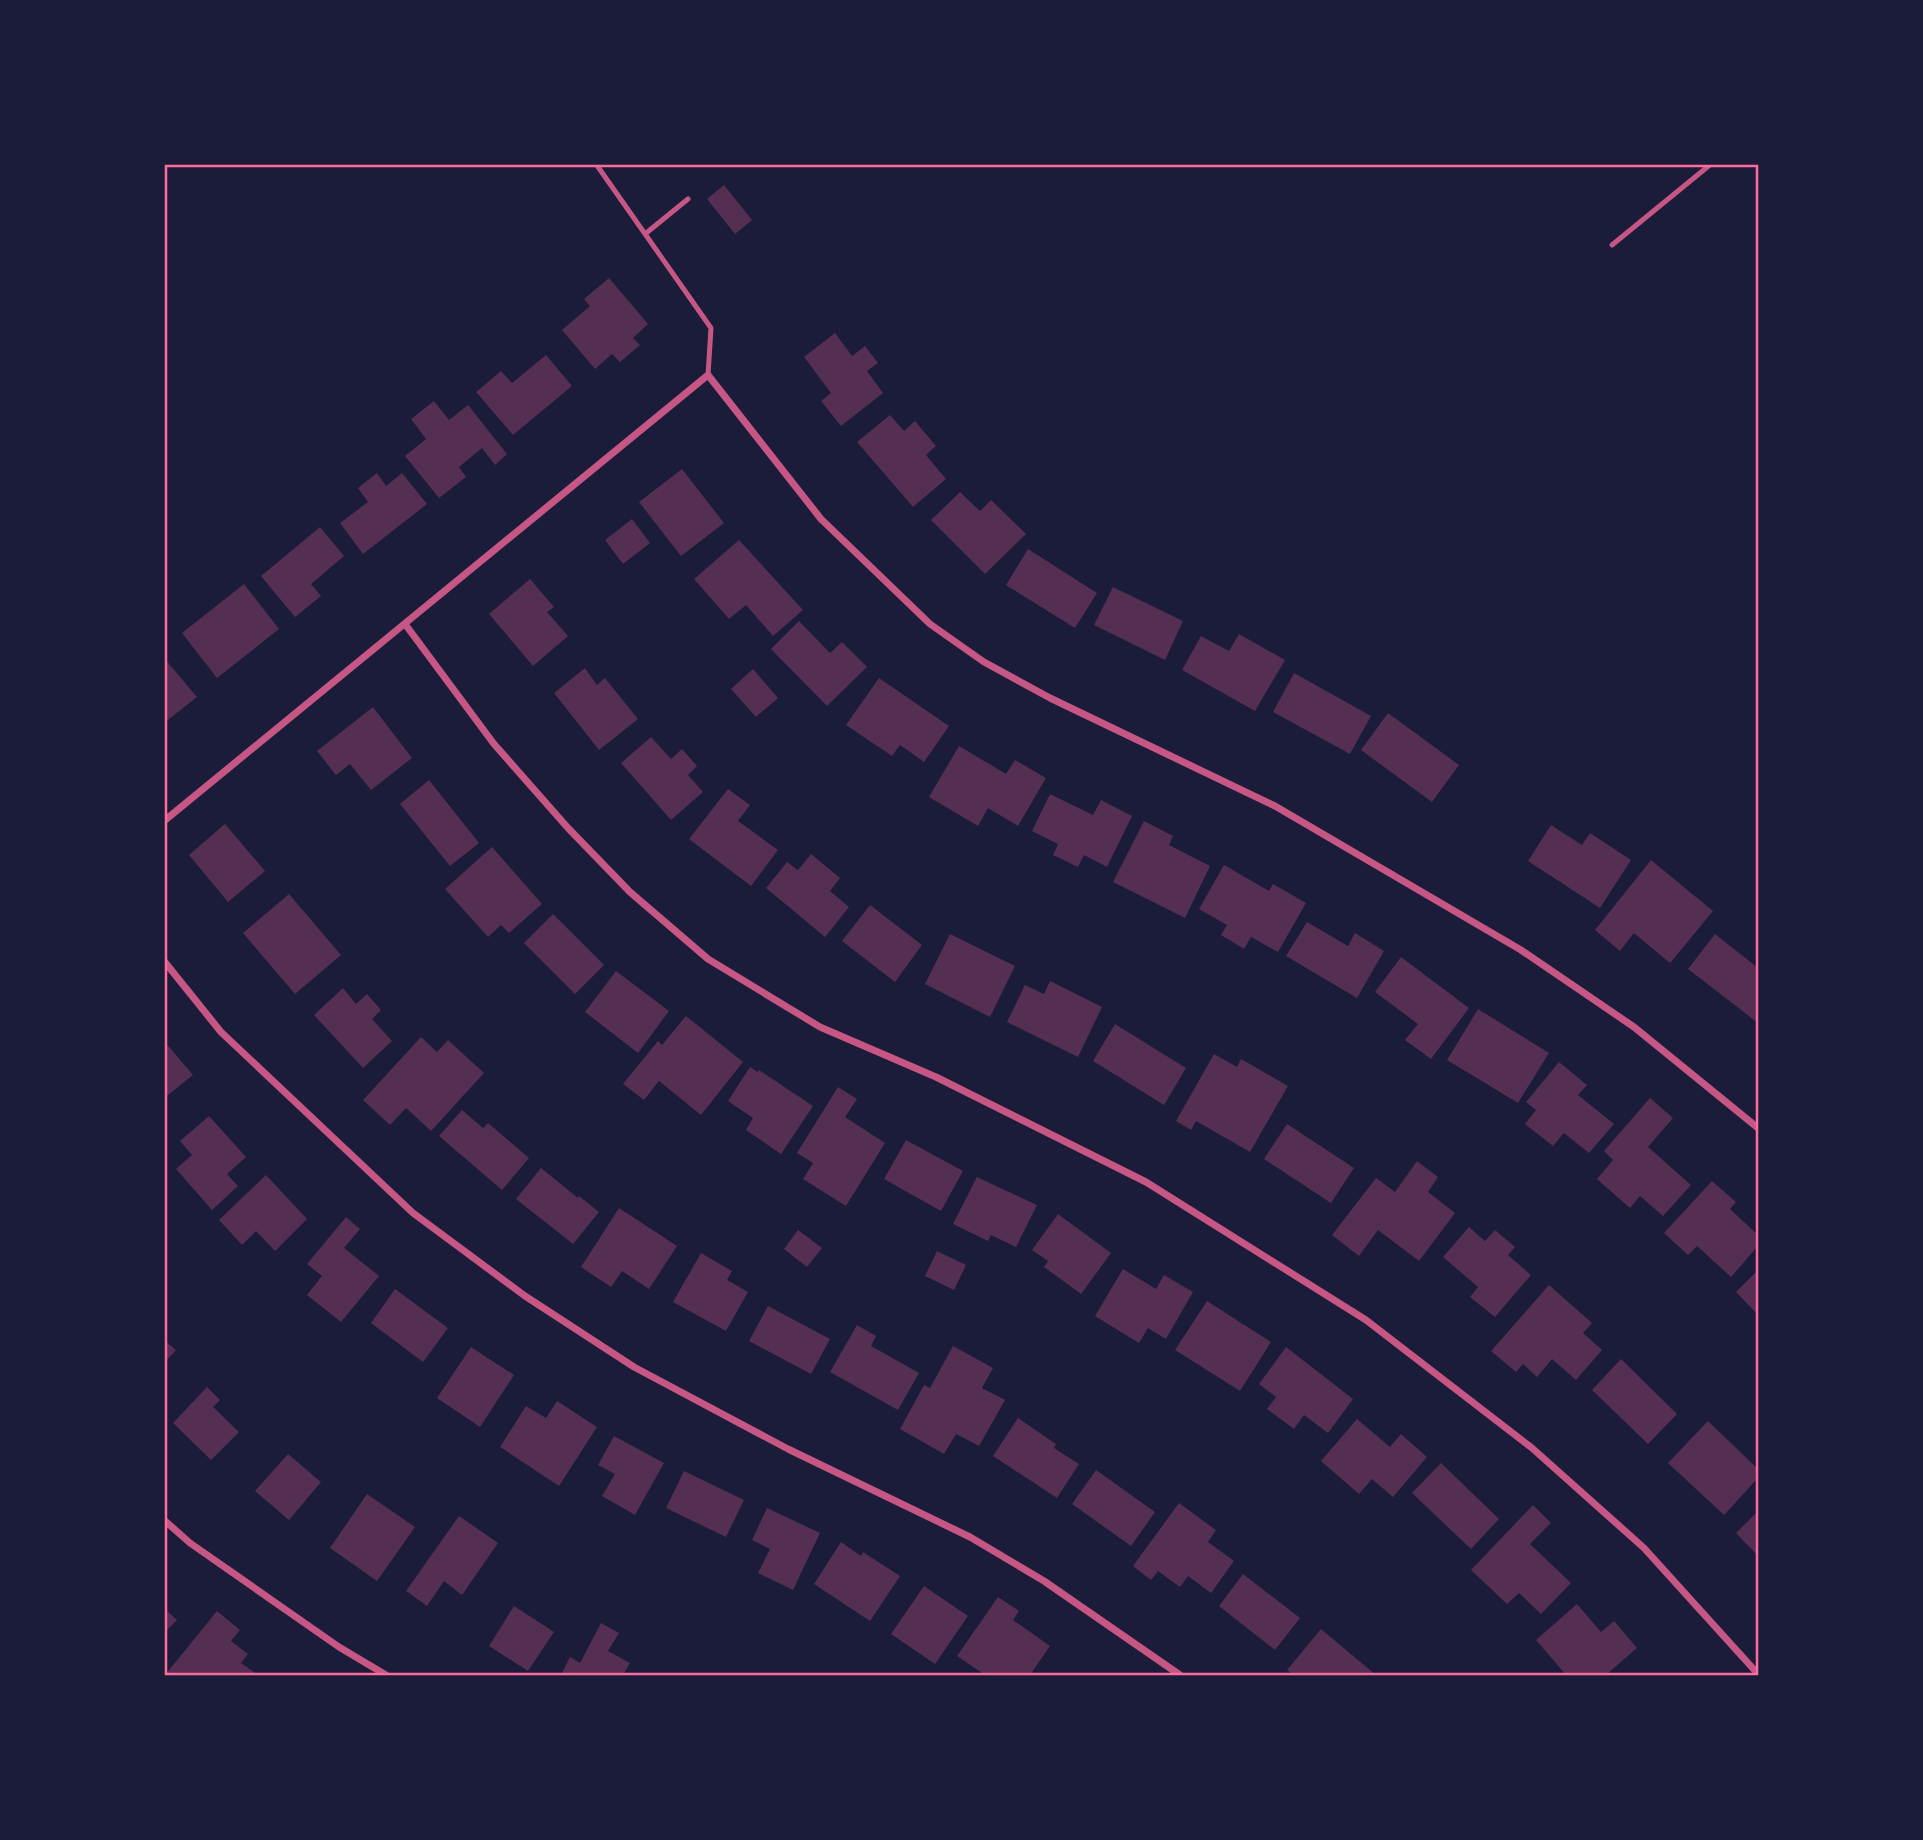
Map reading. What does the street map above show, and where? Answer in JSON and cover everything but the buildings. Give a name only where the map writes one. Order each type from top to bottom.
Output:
[{"type":"street","points":[[164,821],[708,376],[821,519],[930,624],[984,662],[1050,698],[1275,806],[1521,950],[1634,1027],[1759,1128]]},
{"type":"street","points":[[405,624],[494,744],[568,828],[630,892],[708,959],[820,1027],[936,1077],[1146,1182],[1366,1320],[1532,1448],[1633,1539],[1759,1674]]},
{"type":"street","points":[[164,961],[221,1032],[413,1213],[525,1296],[634,1367],[788,1449],[970,1537],[1044,1581],[1180,1675]]},
{"type":"street","points":[[164,1520],[190,1543],[339,1647],[386,1675]]},
{"type":"lane","points":[[596,164],[711,328],[708,376]]},
{"type":"lane","points":[[1544,164],[1556,164]]},
{"type":"lane","points":[[1612,245],[1702,167],[1711,164]]},
{"type":"lane","points":[[645,234],[688,199]]}]
